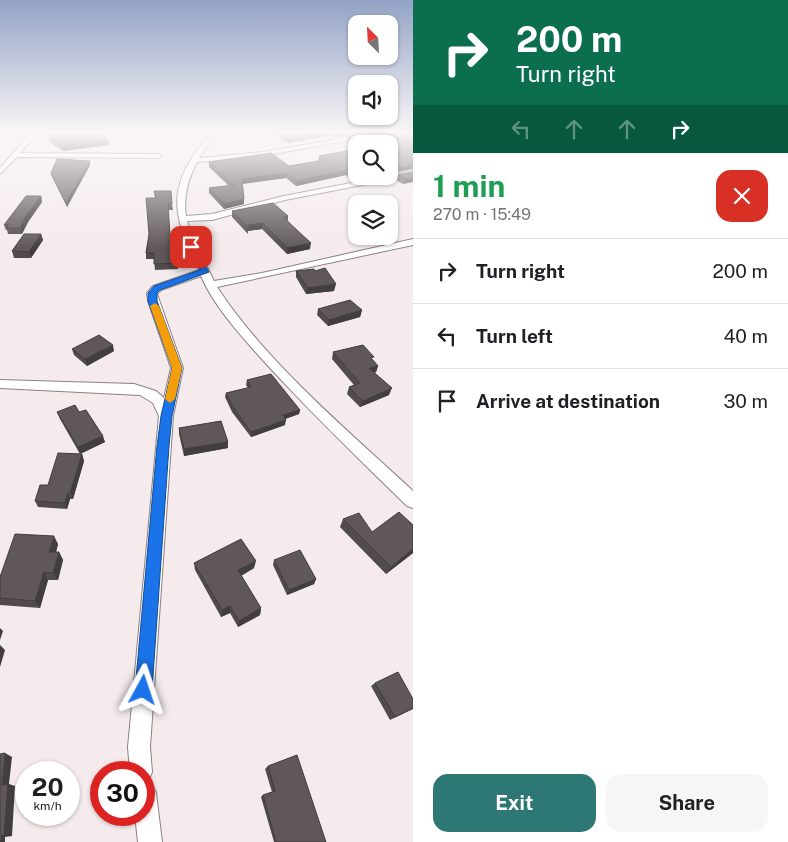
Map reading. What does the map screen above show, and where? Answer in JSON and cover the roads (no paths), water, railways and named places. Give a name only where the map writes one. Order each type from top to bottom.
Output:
[{"type":"street","points":[[191,170],[182,190],[180,204],[182,219],[191,247],[210,285],[252,341],[294,385],[413,500]]},
{"type":"street","points":[[182,219],[212,217],[284,198],[413,173]]},
{"type":"street","points":[[210,285],[248,279],[370,250],[413,242]]},
{"type":"street","points":[[141,761],[139,747],[166,416],[177,368],[153,301],[152,293],[157,288],[205,272]]},
{"type":"street","points":[[0,384],[134,389],[149,392],[156,397],[162,404],[166,416]]},
{"type":"street","points":[[148,826],[150,842]]}]
